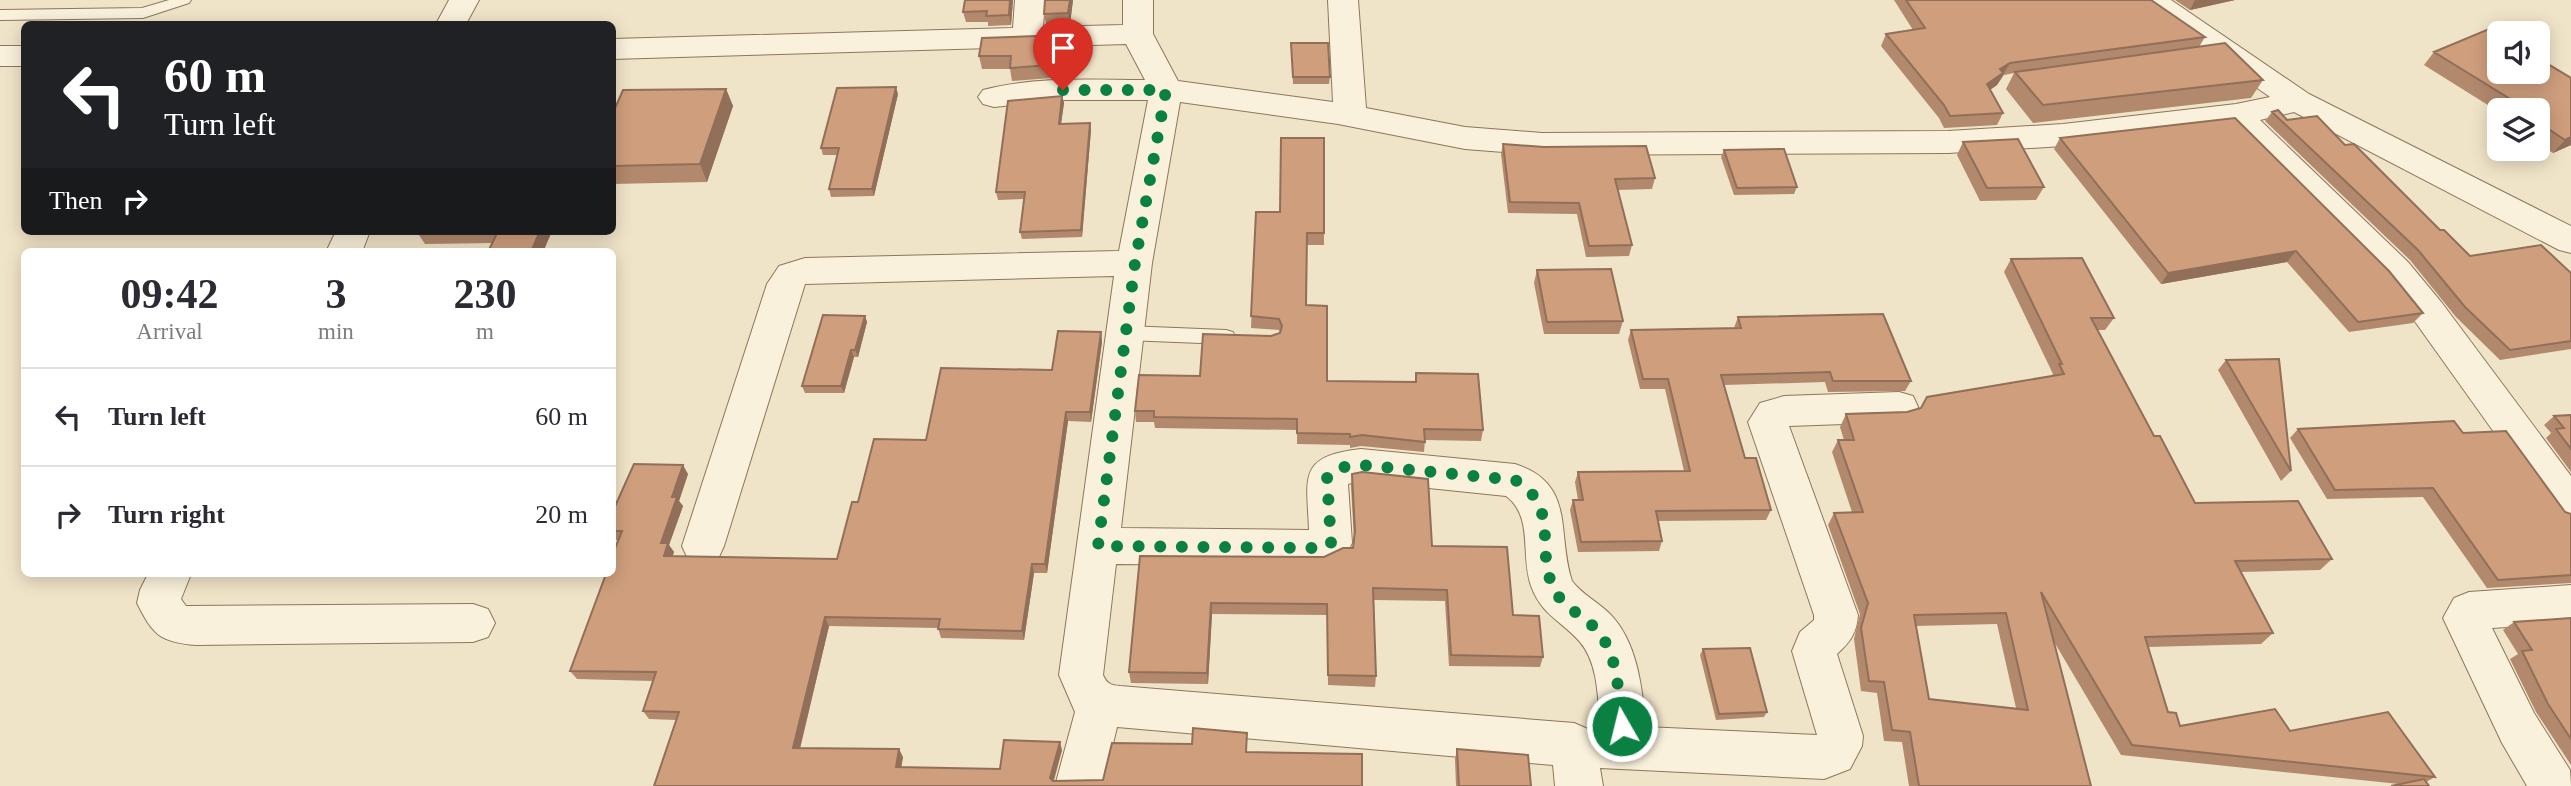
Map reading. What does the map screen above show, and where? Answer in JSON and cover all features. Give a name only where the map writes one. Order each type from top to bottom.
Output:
[{"type":"street","points":[[453,21],[464,0]]},
{"type":"street","points":[[1027,37],[1030,0]]},
{"type":"street","points":[[1138,0],[1138,34],[1142,47],[1159,72],[1166,90],[1135,263],[1081,675],[1087,695],[1100,704],[1577,765],[1625,747],[1824,757],[1834,754],[1839,746],[1840,736],[1814,651],[1837,624],[1836,615],[1768,422],[1774,414],[1784,411],[1899,407]]},
{"type":"street","points":[[1343,0],[1350,115]]},
{"type":"street","points":[[2151,0],[2212,55],[2571,242]]},
{"type":"street","points":[[616,50],[1138,34]]},
{"type":"street","points":[[0,56],[21,56]]},
{"type":"street","points":[[994,97],[1063,90],[1166,90],[1350,115],[1465,138],[1542,144],[1948,142],[2063,135],[2236,115],[2298,101]]},
{"type":"street","points":[[2236,115],[2395,271],[2429,313],[2571,507]]},
{"type":"street","points":[[703,546],[785,284],[792,275],[805,271],[1135,263]]},
{"type":"street","points":[[1098,546],[1324,548],[1331,543],[1327,476],[1344,467],[1361,465],[1515,480],[1531,491],[1543,511],[1548,575],[1553,588],[1560,599],[1594,628],[1609,649],[1625,747]]},
{"type":"street","points":[[169,577],[159,597],[164,613],[174,624],[473,623]]},
{"type":"street","points":[[2553,786],[2518,728],[2465,618],[2469,611],[2489,608],[2571,604]]},
{"type":"street","points":[[1079,786],[1100,704]]},
{"type":"lane","points":[[0,15],[143,13],[184,0]]},
{"type":"lane","points":[[1126,333],[1244,337]]},
{"type":"building","points":[[965,0],[1010,0],[1009,15],[986,16],[987,11],[963,12]]},
{"type":"building","points":[[1045,0],[1070,0],[1068,13],[1044,14]]},
{"type":"building","points":[[1906,0],[2151,0],[2205,37],[2010,63],[2000,69],[2003,73],[1987,84],[2003,113],[1950,116],[1886,34],[1925,28]]},
{"type":"building","points":[[2487,30],[2487,84],[2550,84],[2550,65],[2571,78],[2571,137],[2565,140],[2550,130],[2550,98],[2509,98],[2434,52]]},
{"type":"building","points":[[1065,35],[1062,64],[1010,68],[1011,56],[979,56],[982,38]]},
{"type":"building","points":[[1291,43],[1328,43],[1330,77],[1293,77]]},
{"type":"building","points":[[2225,43],[2263,80],[2043,105],[2015,72]]},
{"type":"building","points":[[896,87],[872,189],[829,189],[839,148],[821,148],[837,88]]},
{"type":"building","points":[[726,89],[700,164],[616,166],[616,106],[623,90]]},
{"type":"building","points":[[1062,96],[1059,124],[1090,123],[1081,230],[1020,232],[1025,192],[996,192],[1008,101]]},
{"type":"building","points":[[2278,110],[2287,120],[2317,116],[2345,145],[2354,144],[2440,230],[2444,230],[2470,256],[2541,245],[2571,273],[2571,341],[2510,350],[2465,307],[2418,250],[2272,112]]},
{"type":"building","points":[[2235,118],[2389,271],[2423,313],[2358,322],[2296,251],[2168,273],[2060,138]]},
{"type":"building","points":[[1281,138],[1324,138],[1324,233],[1307,233],[1306,305],[1327,306],[1327,381],[1416,382],[1416,373],[1478,374],[1483,430],[1424,429],[1425,442],[1362,435],[1350,437],[1350,434],[1297,433],[1297,419],[1154,417],[1154,411],[1135,411],[1139,375],[1200,376],[1203,334],[1271,336],[1280,333],[1282,326],[1279,319],[1251,316],[1256,212],[1280,212]]},
{"type":"building","points":[[2018,139],[2044,187],[1987,188],[1963,142]]},
{"type":"building","points":[[1503,144],[1544,147],[1646,146],[1655,178],[1615,179],[1632,245],[1589,246],[1579,203],[1510,202]]},
{"type":"building","points":[[1784,149],[1797,187],[1737,188],[1724,150]]},
{"type":"building","points":[[496,235],[538,235],[533,248],[490,248]]},
{"type":"building","points":[[2082,258],[2114,318],[2091,318],[2154,436],[2160,436],[2195,503],[2298,501],[2332,559],[2235,561],[2273,633],[2145,637],[2168,712],[2176,713],[2180,726],[2275,709],[2290,731],[2388,712],[2435,777],[2132,745],[2041,592],[2091,786],[1919,786],[1910,732],[1892,730],[1884,682],[1869,681],[1861,628],[1868,603],[1834,513],[1863,512],[1838,440],[1854,440],[1846,414],[1907,412],[1921,408],[1927,397],[2064,374],[2059,364],[2062,364],[2011,259]],"holes":[[[2006,613],[2028,710],[1929,699],[1914,615]]]},
{"type":"building","points":[[1611,269],[1623,321],[1547,322],[1537,270]]},
{"type":"building","points":[[1883,314],[1911,381],[1833,381],[1830,372],[1721,375],[1745,458],[1756,458],[1771,510],[1656,511],[1662,541],[1581,542],[1573,500],[1583,500],[1578,472],[1690,471],[1668,379],[1643,379],[1631,330],[1741,328],[1738,317]]},
{"type":"building","points":[[823,315],[865,316],[855,350],[851,350],[841,386],[802,386]]},
{"type":"building","points":[[1058,331],[1101,332],[1090,412],[1066,412],[1045,564],[1032,564],[1022,631],[938,629],[940,619],[825,617],[793,748],[899,749],[896,767],[1000,769],[1004,740],[1060,742],[1050,778],[1053,781],[1103,780],[1112,743],[1192,744],[1193,728],[1247,733],[1246,752],[1362,754],[1362,786],[654,786],[679,712],[643,711],[656,672],[570,671],[605,577],[616,577],[616,546],[622,531],[616,531],[616,504],[634,464],[683,465],[672,497],[677,497],[661,543],[668,543],[664,556],[837,559],[852,502],[858,502],[874,439],[926,440],[941,368],[1052,370]]},
{"type":"building","points":[[2279,359],[2291,471],[2226,360]]},
{"type":"building","points":[[2571,415],[2571,449],[2556,429],[2564,428],[2554,416]]},
{"type":"building","points":[[2454,421],[2463,433],[2506,431],[2565,512],[2571,514],[2571,575],[2498,580],[2433,488],[2335,490],[2298,429]]},
{"type":"building","points":[[1362,472],[1428,479],[1432,546],[1507,547],[1513,615],[1539,616],[1543,657],[1451,655],[1447,590],[1373,588],[1376,676],[1328,675],[1327,604],[1211,603],[1207,673],[1129,672],[1140,556],[1324,557],[1343,548],[1353,548],[1355,531],[1352,474]]},
{"type":"building","points":[[2571,618],[2571,739],[2548,704],[2522,651],[2532,650],[2514,622]]},
{"type":"building","points":[[1750,648],[1767,712],[1719,714],[1703,649]]},
{"type":"building","points":[[1457,749],[1528,755],[1531,786],[1459,786]]},
{"type":"building","points":[[2424,779],[2429,786],[2391,786]]},
{"type":"route","points":[[1063,90],[1166,90],[1152,155],[1135,263],[1098,546],[1324,548],[1331,543],[1332,533],[1327,476],[1344,467],[1361,465],[1506,477],[1515,480],[1531,491],[1543,511],[1548,575],[1553,588],[1560,599],[1594,628],[1609,649],[1622,726]]}]
